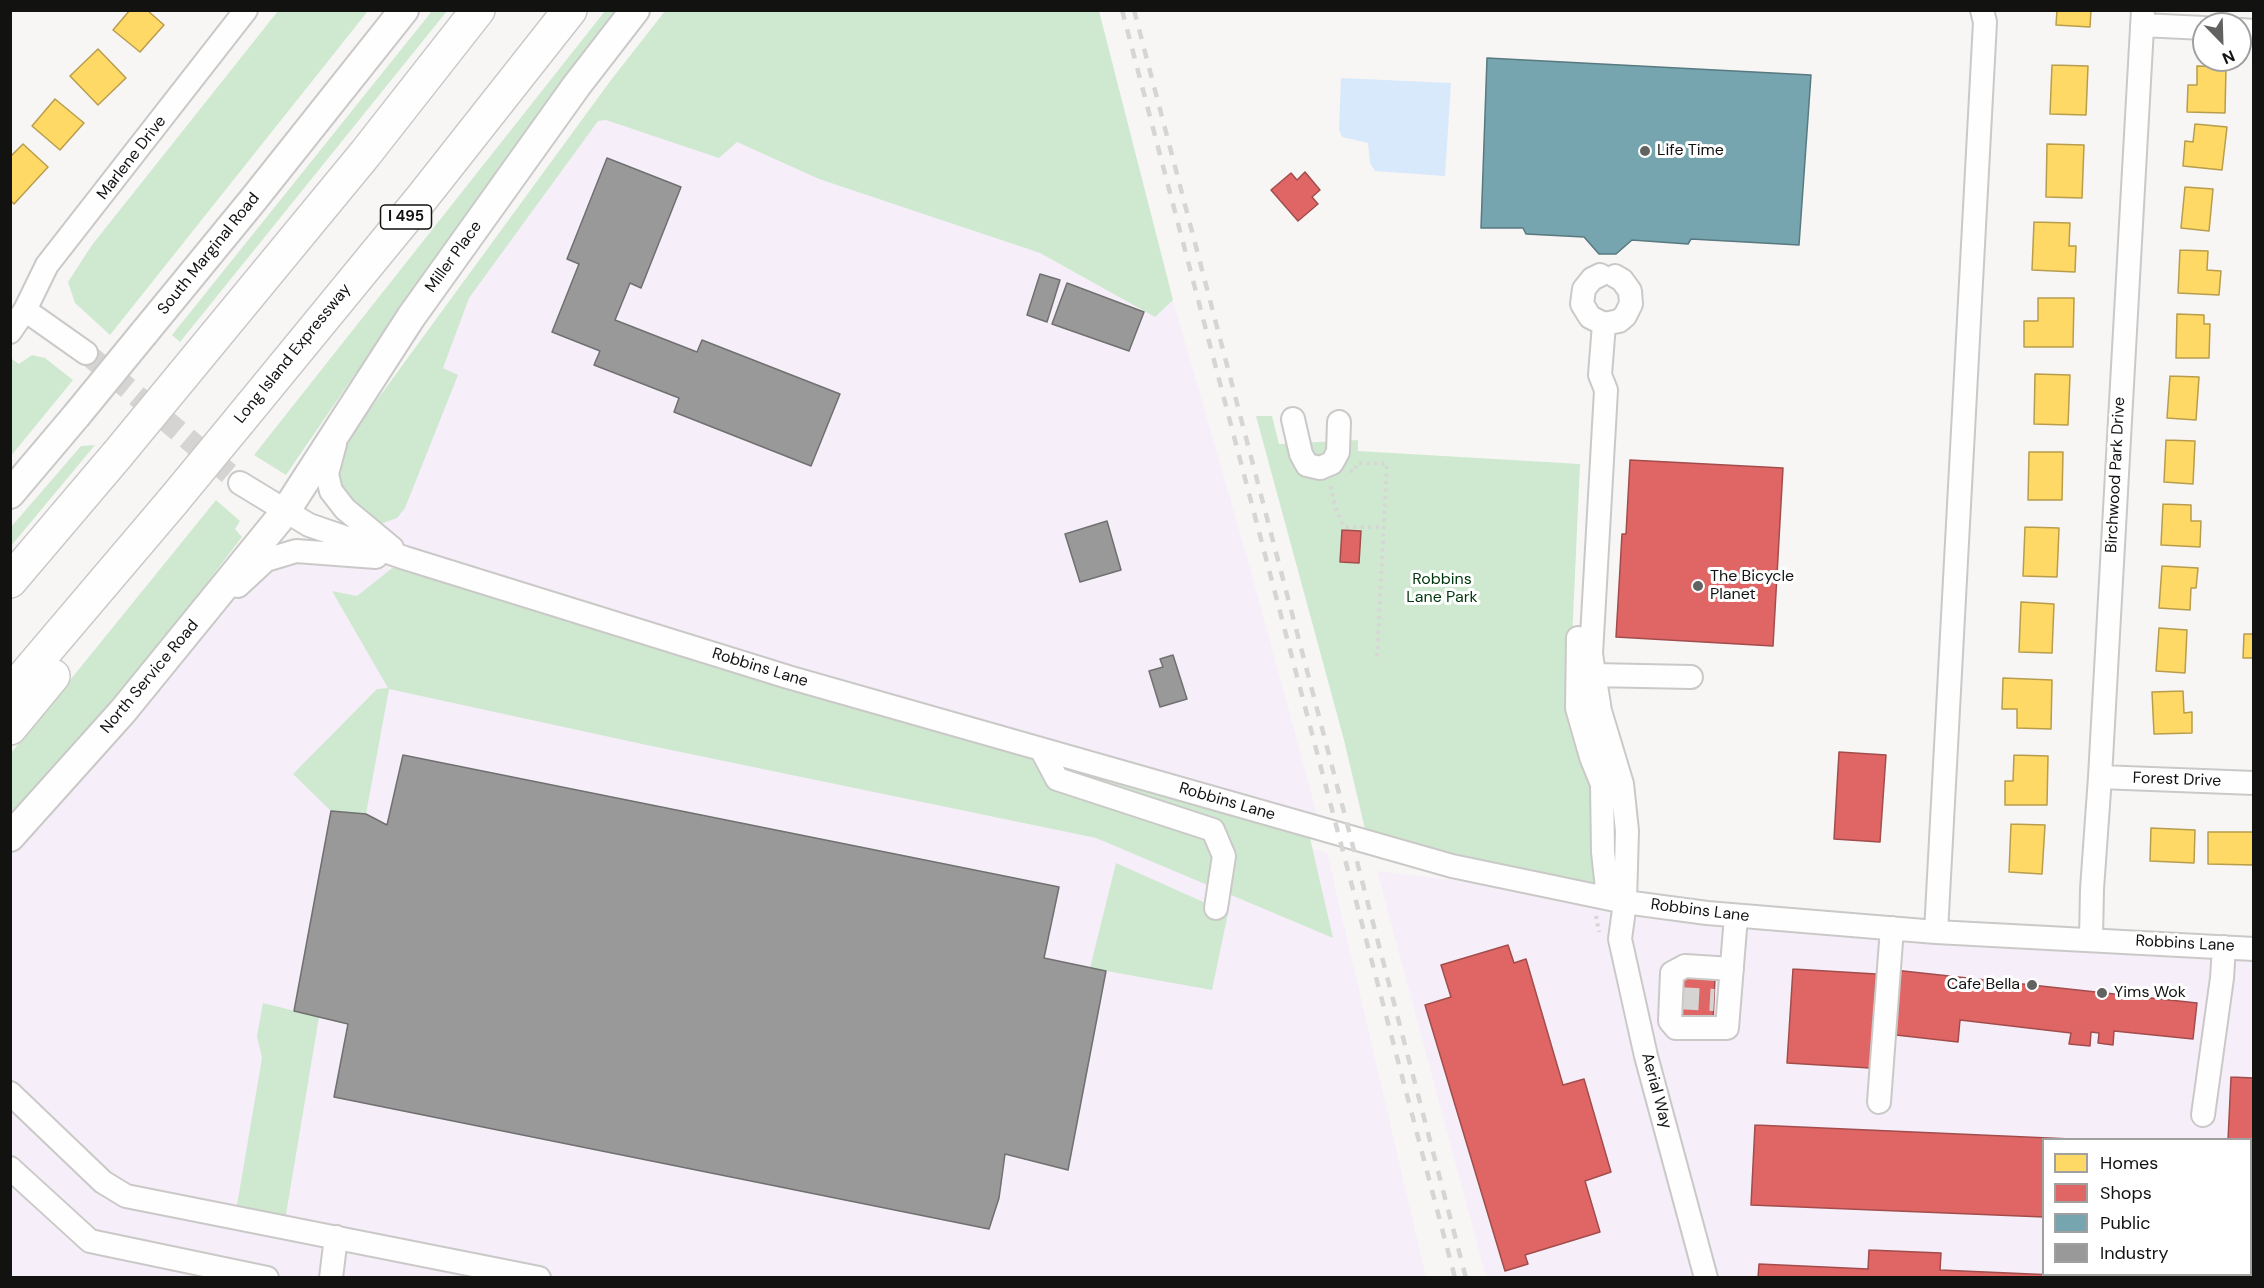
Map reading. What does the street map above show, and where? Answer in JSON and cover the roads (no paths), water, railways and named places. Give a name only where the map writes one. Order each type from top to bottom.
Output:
[{"type":"highway","points":[[10,581],[365,154],[478,10]]},
{"type":"highway","name":"Long Island Expressway","points":[[10,693],[239,421],[421,199],[570,10]]},
{"type":"highway","points":[[10,728],[60,668],[85,630],[110,575]]},
{"type":"main road","name":"South Marginal Road","points":[[10,494],[253,200],[404,10]]},
{"type":"main road","name":"Miller Place","points":[[285,512],[411,316],[570,94],[635,10]]},
{"type":"main road","name":"North Service Road","points":[[10,837],[123,711],[285,512]]},
{"type":"street","name":"Marlene Drive","points":[[10,332],[18,312],[47,266],[246,10]]},
{"type":"street","points":[[1936,932],[1985,22],[1982,10]]},
{"type":"street","points":[[2143,18],[2192,26]]},
{"type":"street","name":"Birchwood Park Drive","points":[[2091,939],[2092,888],[2143,18]]},
{"type":"street","points":[[1608,276],[1622,280],[1630,291],[1631,304],[1625,316],[1619,321],[1604,324],[1590,317],[1582,304],[1584,289],[1592,279],[1608,276]]},
{"type":"street","points":[[18,312],[86,353]]},
{"type":"street","points":[[1604,324],[1600,375],[1606,390],[1591,654],[1600,711],[1623,784],[1627,831],[1616,900]]},
{"type":"street","points":[[1600,375],[1591,389],[1578,620],[1577,708],[1591,758],[1602,784],[1603,852],[1616,900]]},
{"type":"street","points":[[372,376],[336,443],[327,474],[331,491],[345,509],[405,558]]},
{"type":"street","points":[[1293,420],[1301,454],[1307,465],[1320,468],[1332,463],[1341,468],[1338,452],[1339,422]]},
{"type":"street","name":"Robbins Lane","points":[[240,483],[309,525],[405,558],[788,676],[1452,866],[1616,900],[1736,916],[1936,932],[2253,949]]},
{"type":"street","points":[[179,644],[266,560],[279,555],[296,551],[405,558]]},
{"type":"street","points":[[1594,675],[1691,677]]},
{"type":"street","points":[[1041,749],[1057,779],[1213,830],[1224,856],[1216,908]]},
{"type":"street","name":"Forest Drive","points":[[2100,777],[2253,783]]},
{"type":"street","name":"Aerial Way","points":[[1616,900],[1620,939],[1640,1027],[1706,1278]]},
{"type":"street","points":[[1670,1021],[1676,1028],[1727,1028],[1722,1000],[1732,969],[1736,916]]},
{"type":"street","points":[[1879,1102],[1892,928]]},
{"type":"street","points":[[2203,1115],[2222,978],[2224,947]]},
{"type":"street","points":[[1670,1021],[1674,998],[1672,973],[1685,966],[1732,969]]},
{"type":"street","points":[[1640,1027],[1670,1021]]},
{"type":"street","points":[[10,1093],[103,1182],[126,1196],[539,1278]]},
{"type":"street","points":[[10,1168],[90,1241],[267,1278]]},
{"type":"street","points":[[331,1278],[336,1237]]},
{"type":"water","points":[[1341,78],[1451,83],[1445,176],[1375,171],[1370,163],[1368,143],[1342,137],[1339,130]]},
{"type":"tunnel","points":[[86,353],[240,483]]},
{"type":"tunnel","points":[[1677,998],[1714,1000]]},
{"type":"railway","points":[[1122,10],[1455,1278]]},
{"type":"railway","points":[[1134,10],[1466,1278]]},
{"type":"place","name":"Life Time","points":[[1645,151]]},
{"type":"place","name":"The Bicycle Planet","points":[[1698,586]]},
{"type":"place","name":"Cafe Bella","points":[[2032,985]]},
{"type":"place","name":"Yims Wok","points":[[2102,993]]},
{"type":"park label","name":"Robbins Lane Park","points":[[1442,589]]}]
